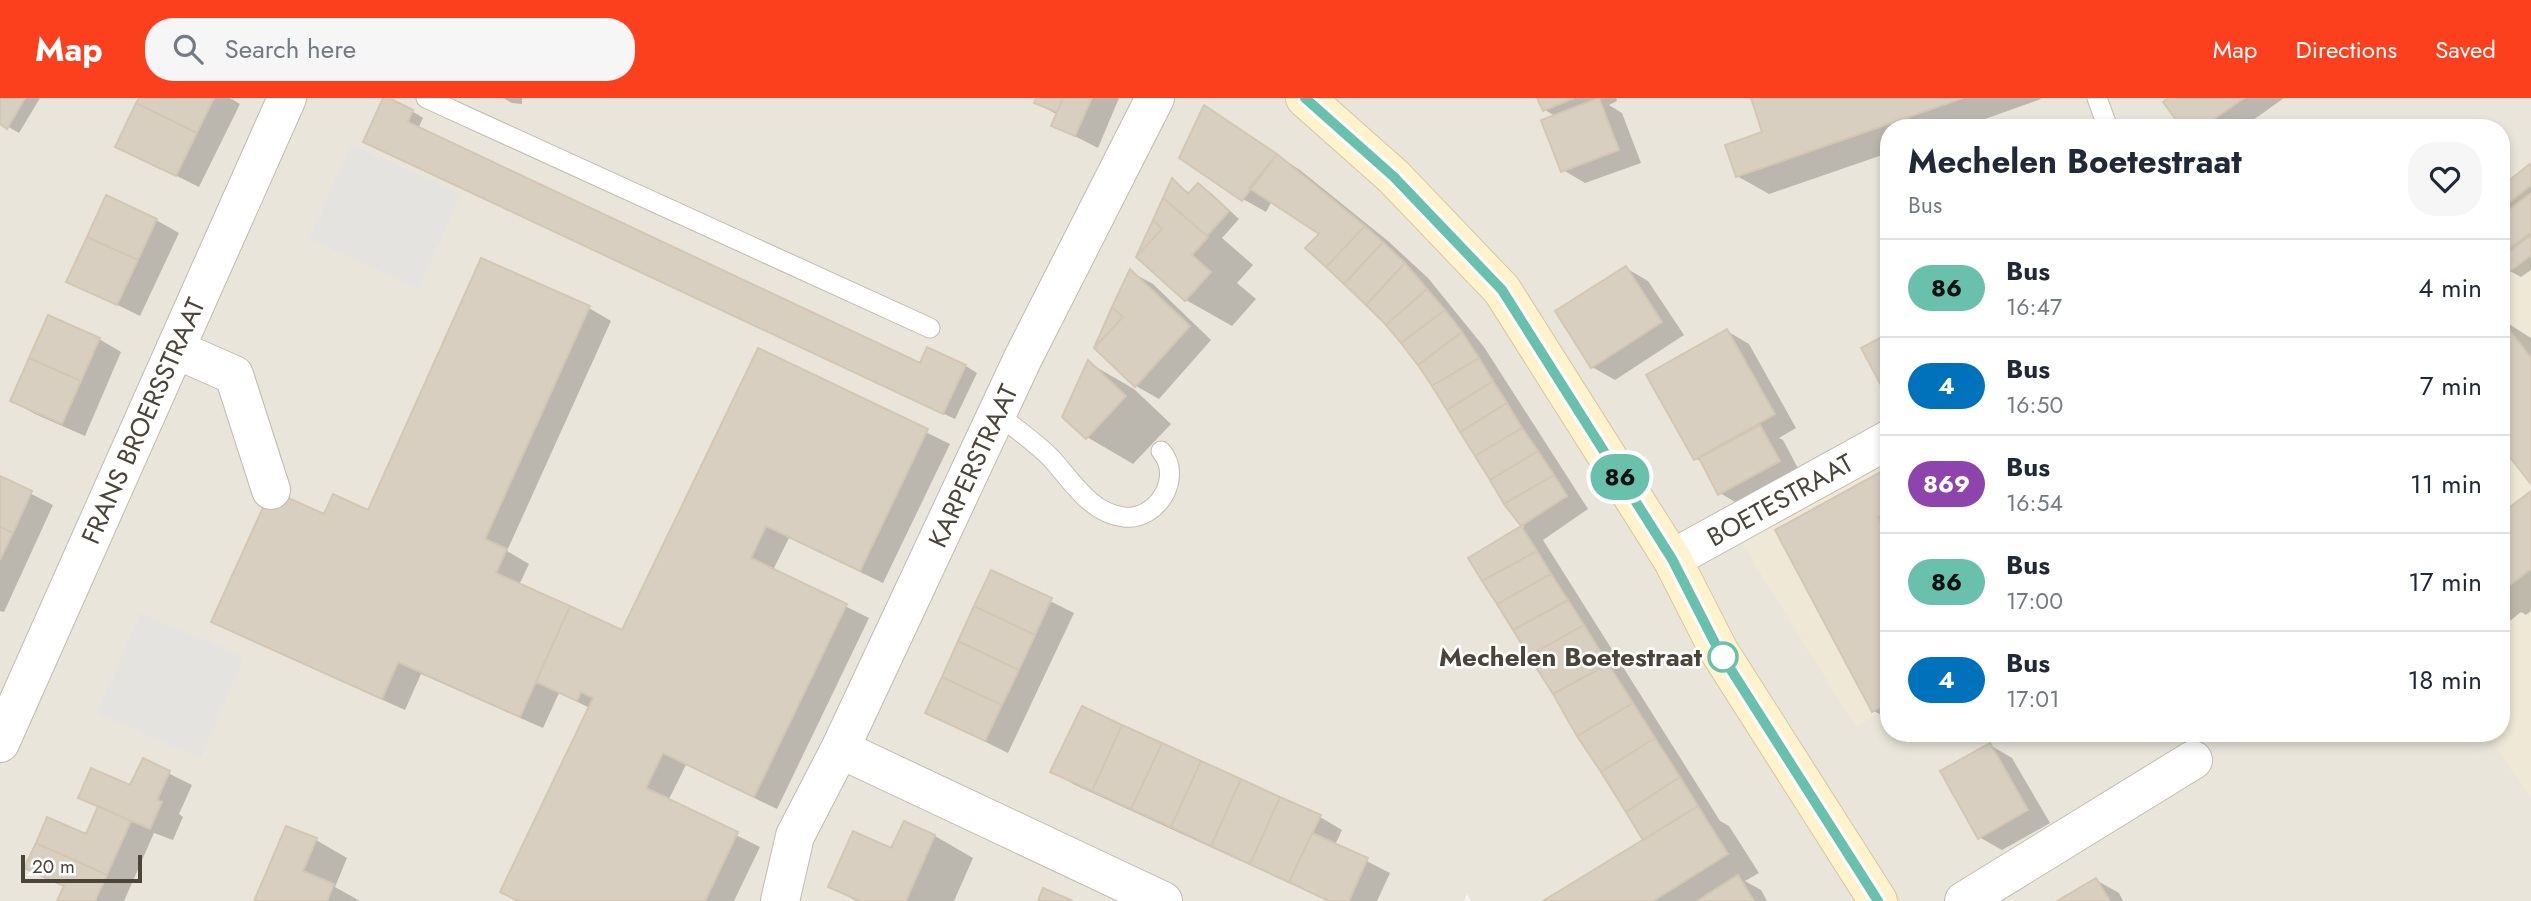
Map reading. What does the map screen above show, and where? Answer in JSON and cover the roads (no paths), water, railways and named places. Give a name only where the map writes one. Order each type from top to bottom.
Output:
[{"type":"main road","points":[[1305,98],[1394,177],[1502,290],[1672,559],[1719,651],[1878,901]]},
{"type":"street","name":"FRANS BROERSSTRAAT","points":[[0,743],[287,98]]},
{"type":"street","name":"KARPERSTRAAT","points":[[780,901],[795,836],[840,749],[997,414],[1155,98]]},
{"type":"street","points":[[175,349],[234,375],[271,490]]},
{"type":"street","name":"BOETESTRAAT","points":[[1672,559],[1880,444]]},
{"type":"street","points":[[840,749],[1163,901]]},
{"type":"street","points":[[1964,901],[2193,760]]},
{"type":"lane","points":[[426,98],[930,328]]},
{"type":"lane","points":[[2097,98],[2105,119]]},
{"type":"lane","points":[[997,414],[1051,458],[1072,485],[1103,511],[1123,517],[1139,517],[1153,510],[1164,498],[1169,471],[1167,458],[1161,451]]},
{"type":"place","name":"Mechelen Boetestraat","points":[[1723,657]]}]
